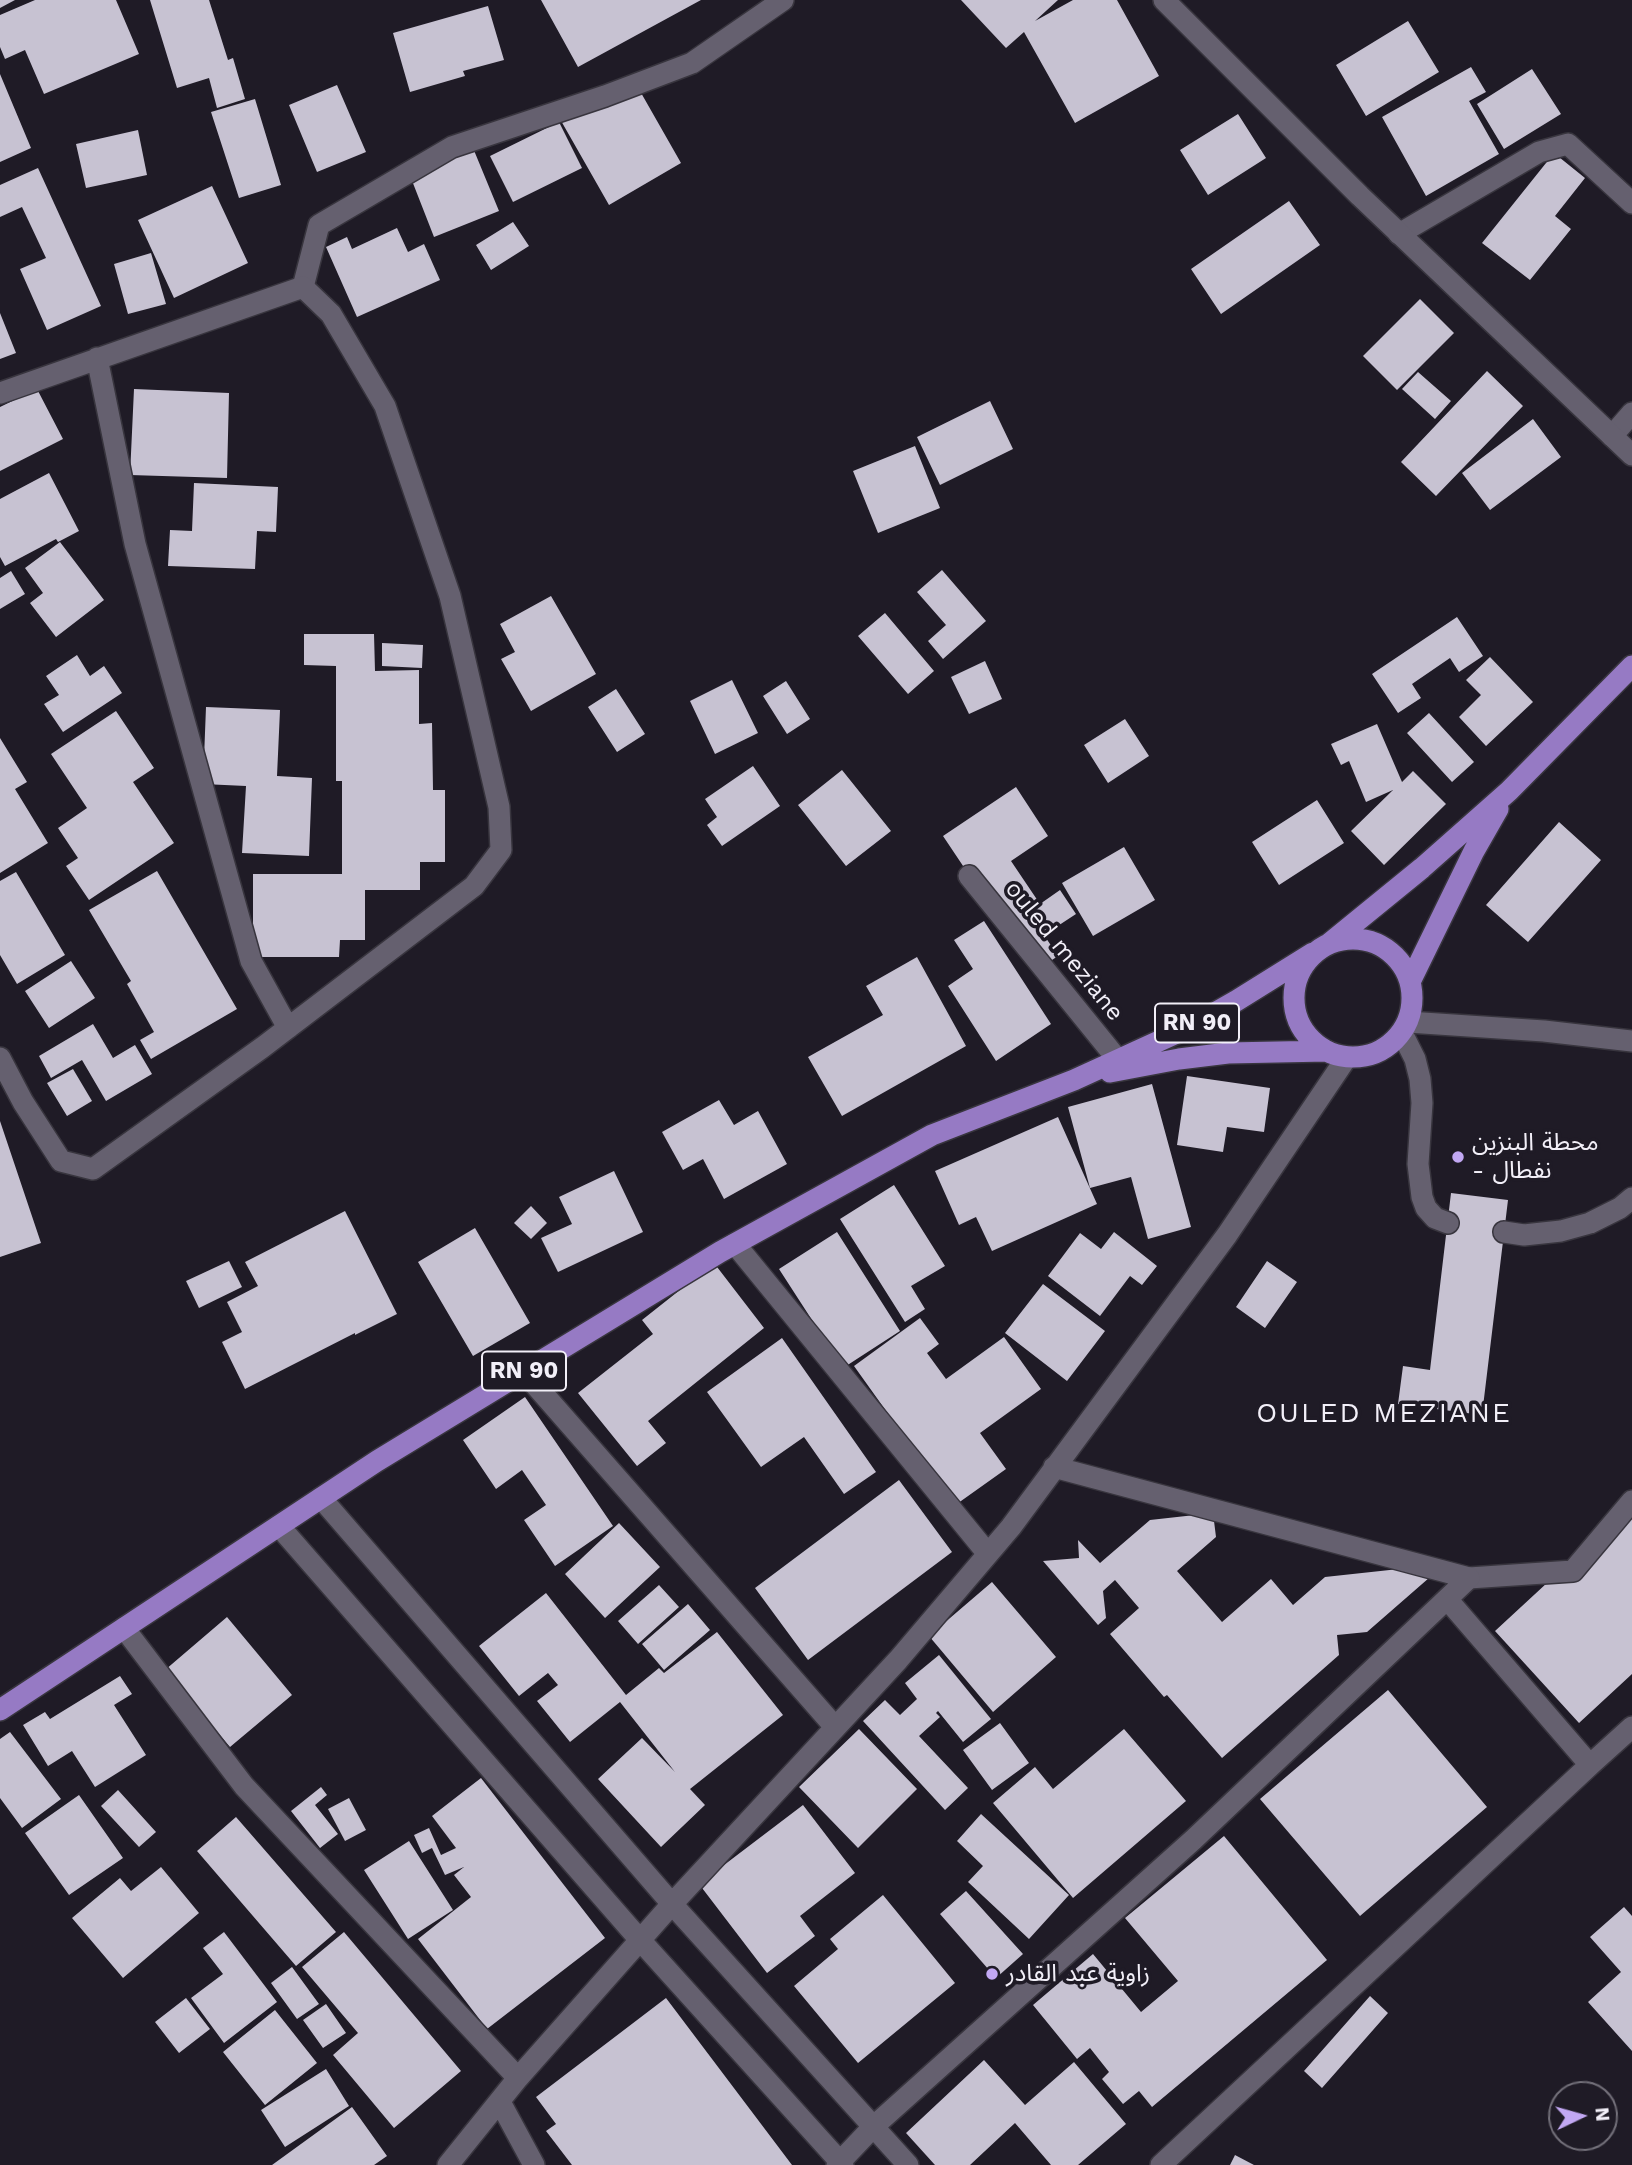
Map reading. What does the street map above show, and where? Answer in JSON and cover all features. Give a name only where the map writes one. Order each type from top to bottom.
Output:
[{"type":"main road","name":"RN 90","points":[[0,1710],[321,1498],[734,1244],[932,1135],[1074,1080],[1225,1007],[1322,948],[1422,868],[1509,791],[1632,666]]},
{"type":"main road","name":"RN 90","points":[[1410,982],[1474,851],[1509,791]]},
{"type":"main road","points":[[1350,938],[1370,940],[1388,949],[1402,964],[1410,982],[1413,1003],[1405,1028],[1387,1047],[1368,1055],[1337,1054],[1313,1042],[1303,1030],[1297,1014],[1294,998],[1296,981],[1303,966],[1322,948],[1350,938]]},
{"type":"main road","name":"RN 90","points":[[1074,1080],[1179,1059],[1228,1053],[1337,1054]]},
{"type":"street","points":[[303,287],[319,225],[452,147],[605,96],[692,62],[783,0]]},
{"type":"street","points":[[1164,0],[1399,234],[1632,455]]},
{"type":"street","points":[[1399,234],[1539,152],[1569,144],[1632,203]]},
{"type":"street","points":[[0,393],[303,287]]},
{"type":"street","points":[[3,1072],[61,1161],[93,1170],[288,1028],[474,886],[501,850],[499,807],[450,596],[385,406],[331,314],[303,287]]},
{"type":"street","points":[[97,358],[135,544],[251,961],[288,1028]]},
{"type":"street","points":[[1612,436],[1632,413]]},
{"type":"street","name":"ouled meziane","points":[[969,876],[1118,1060]]},
{"type":"street","points":[[1448,1223],[1435,1218],[1426,1208],[1422,1197],[1418,1164],[1422,1103],[1420,1079],[1405,1028],[1544,1031],[1632,1041]]},
{"type":"street","points":[[448,2165],[518,2078],[672,1904],[898,1660],[1011,1527],[1227,1235],[1337,1054]]},
{"type":"street","points":[[1504,1232],[1524,1235],[1561,1231],[1590,1223],[1620,1208],[1632,1198]]},
{"type":"street","points":[[734,1244],[988,1554]]},
{"type":"street","points":[[524,1372],[835,1727]]},
{"type":"street","points":[[1054,1467],[1469,1578],[1573,1571],[1632,1501]]},
{"type":"street","points":[[321,1498],[672,1904],[908,2165]]},
{"type":"street","points":[[279,1526],[640,1940],[840,2164],[873,2127],[1193,1840],[1469,1578]]},
{"type":"street","points":[[1447,1599],[1590,1765]]},
{"type":"street","points":[[124,1628],[244,1786],[518,2078]]},
{"type":"street","points":[[1161,2165],[1632,1727]]},
{"type":"street","points":[[500,2102],[534,2165]]},
{"type":"building","points":[[0,0],[15,0],[0,8]]},
{"type":"building","points":[[35,0],[116,0],[139,54],[44,94],[25,50],[5,59],[0,47],[0,15]]},
{"type":"building","points":[[150,0],[209,0],[228,60],[233,58],[245,99],[217,108],[209,78],[177,88]]},
{"type":"building","points":[[541,0],[701,0],[578,67]]},
{"type":"building","points":[[961,0],[1058,0],[1035,21],[1073,0],[1117,0],[1159,76],[1075,123],[1024,32],[1006,48]]},
{"type":"building","points":[[488,6],[504,60],[463,71],[465,76],[410,92],[393,33]]},
{"type":"building","points":[[1408,21],[1439,72],[1366,116],[1336,65]]},
{"type":"building","points":[[1471,67],[1486,92],[1469,101],[1499,154],[1426,196],[1382,117]]},
{"type":"building","points":[[1532,69],[1561,114],[1504,149],[1477,104]]},
{"type":"building","points":[[0,74],[31,148],[0,162]]},
{"type":"building","points":[[632,77],[681,163],[609,205],[560,119]]},
{"type":"building","points":[[337,85],[366,152],[317,172],[289,105]]},
{"type":"building","points":[[255,99],[281,185],[239,198],[211,112]]},
{"type":"building","points":[[1238,114],[1266,158],[1208,195],[1180,150]]},
{"type":"building","points":[[559,122],[582,168],[513,202],[490,156]]},
{"type":"building","points":[[138,130],[147,175],[86,188],[76,144]]},
{"type":"building","points":[[473,148],[499,211],[434,237],[409,173]]},
{"type":"building","points":[[1554,153],[1585,178],[1555,216],[1571,229],[1530,280],[1482,243]]},
{"type":"building","points":[[38,168],[101,306],[47,330],[20,269],[46,258],[22,207],[0,217],[0,185]]},
{"type":"building","points":[[212,186],[248,263],[174,298],[138,220]]},
{"type":"building","points":[[1289,201],[1320,245],[1221,314],[1191,269]]},
{"type":"building","points":[[513,222],[529,246],[491,270],[476,245]]},
{"type":"building","points":[[397,228],[408,252],[424,244],[440,280],[357,317],[326,247],[347,237],[352,249]]},
{"type":"building","points":[[151,253],[166,304],[128,314],[114,264]]},
{"type":"building","points":[[1420,299],[1454,333],[1397,390],[1363,356]]},
{"type":"building","points":[[0,313],[16,353],[0,359]]},
{"type":"building","points":[[1487,371],[1523,406],[1436,496],[1401,462]]},
{"type":"building","points":[[1418,372],[1451,401],[1435,419],[1402,389]]},
{"type":"building","points":[[37,389],[63,439],[0,471],[0,407]]},
{"type":"building","points":[[134,389],[229,393],[227,478],[130,475]]},
{"type":"building","points":[[990,401],[1013,449],[940,485],[917,437]]},
{"type":"building","points":[[1533,419],[1561,457],[1490,510],[1462,473]]},
{"type":"building","points":[[915,446],[940,508],[878,533],[853,471]]},
{"type":"building","points":[[49,473],[79,531],[58,542],[56,539],[5,566],[0,557],[0,499]]},
{"type":"building","points":[[194,483],[278,487],[276,532],[257,531],[255,569],[168,566],[170,530],[192,531]]},
{"type":"building","points":[[60,542],[104,600],[56,637],[30,603],[43,593],[25,568]]},
{"type":"building","points":[[942,570],[986,621],[943,659],[928,641],[946,625],[917,592]]},
{"type":"building","points":[[11,571],[25,594],[0,609],[0,578]]},
{"type":"building","points":[[551,596],[596,674],[531,711],[501,659],[515,652],[500,624]]},
{"type":"building","points":[[885,613],[934,671],[908,694],[858,636]]},
{"type":"building","points":[[1457,617],[1483,656],[1459,672],[1450,658],[1412,684],[1421,698],[1398,713],[1372,674]]},
{"type":"building","points":[[304,634],[374,634],[375,671],[419,670],[419,724],[432,723],[433,790],[445,790],[445,862],[420,862],[420,890],[365,890],[365,940],[340,940],[339,957],[253,957],[253,874],[342,874],[342,781],[336,781],[336,666],[304,665]]},
{"type":"building","points":[[382,643],[423,645],[422,668],[382,666]]},
{"type":"building","points":[[77,655],[90,676],[104,666],[122,693],[63,732],[44,704],[59,695],[46,676]]},
{"type":"building","points":[[1490,657],[1533,702],[1486,746],[1459,717],[1481,695],[1466,680]]},
{"type":"building","points":[[985,661],[1002,699],[969,714],[951,677]]},
{"type":"building","points":[[732,680],[758,733],[715,754],[690,701]]},
{"type":"building","points":[[786,681],[810,719],[787,734],[763,696]]},
{"type":"building","points":[[616,689],[645,734],[617,752],[588,707]]},
{"type":"building","points":[[206,707],[280,710],[277,776],[312,778],[309,856],[242,853],[246,786],[203,784]]},
{"type":"building","points":[[116,711],[154,768],[133,782],[174,843],[89,900],[66,866],[78,858],[58,828],[87,808],[51,754]]},
{"type":"building","points":[[1429,713],[1474,762],[1452,782],[1407,733]]},
{"type":"building","points":[[1125,719],[1149,756],[1108,783],[1084,745]]},
{"type":"building","points":[[1377,724],[1402,782],[1413,771],[1446,804],[1384,865],[1351,831],[1393,790],[1366,802],[1349,761],[1341,765],[1331,744]]},
{"type":"building","points":[[0,738],[27,782],[15,789],[48,843],[0,873]]},
{"type":"building","points":[[753,766],[780,806],[722,846],[707,825],[717,817],[705,799]]},
{"type":"building","points":[[842,770],[891,831],[846,866],[798,805]]},
{"type":"building","points":[[1016,787],[1048,836],[1011,861],[1040,904],[1060,890],[1076,914],[1044,935],[1058,956],[1034,972],[943,836]]},
{"type":"building","points":[[1317,800],[1344,843],[1279,885],[1252,842]]},
{"type":"building","points":[[1559,822],[1601,860],[1528,942],[1486,905]]},
{"type":"building","points":[[1124,847],[1155,900],[1093,936],[1062,883]]},
{"type":"building","points":[[157,871],[237,1009],[151,1059],[140,1040],[154,1032],[127,984],[131,981],[89,910]]},
{"type":"building","points":[[16,872],[65,955],[17,984],[0,955],[0,881]]},
{"type":"building","points":[[984,921],[1051,1024],[996,1061],[948,986],[973,969],[954,940]]},
{"type":"building","points":[[917,957],[966,1046],[842,1116],[808,1057],[883,1015],[866,986]]},
{"type":"building","points":[[71,961],[95,998],[49,1028],[25,991]]},
{"type":"building","points":[[93,1024],[113,1058],[135,1045],[152,1074],[106,1101],[82,1060],[51,1078],[39,1056]]},
{"type":"building","points":[[73,1069],[92,1101],[67,1116],[47,1083]]},
{"type":"building","points":[[1187,1076],[1270,1088],[1264,1132],[1227,1127],[1223,1152],[1177,1145]]},
{"type":"building","points":[[1152,1084],[1191,1227],[1148,1239],[1131,1177],[1090,1188],[1068,1107]]},
{"type":"building","points":[[719,1100],[734,1125],[758,1111],[787,1164],[724,1199],[703,1159],[683,1170],[662,1132]]},
{"type":"building","points":[[1058,1117],[1097,1204],[992,1251],[976,1217],[959,1225],[935,1171]]},
{"type":"building","points":[[0,1121],[41,1243],[0,1257]]},
{"type":"building","points":[[614,1171],[643,1232],[558,1272],[541,1238],[572,1224],[559,1197]]},
{"type":"building","points":[[894,1185],[945,1266],[911,1286],[925,1309],[905,1322],[840,1219]]},
{"type":"building","points":[[1451,1193],[1508,1200],[1482,1415],[1398,1404],[1403,1366],[1430,1370]]},
{"type":"building","points":[[531,1206],[547,1223],[531,1239],[514,1223]]},
{"type":"building","points":[[345,1211],[397,1314],[245,1389],[222,1342],[242,1332],[227,1302],[258,1286],[245,1262]]},
{"type":"building","points":[[475,1228],[530,1323],[473,1356],[418,1262]]},
{"type":"building","points":[[837,1232],[900,1331],[843,1368],[779,1269]]},
{"type":"building","points":[[1114,1232],[1157,1266],[1142,1285],[1130,1276],[1100,1316],[1048,1276],[1080,1233],[1101,1249]]},
{"type":"building","points":[[229,1261],[242,1287],[199,1308],[186,1281]]},
{"type":"building","points":[[1267,1261],[1297,1282],[1265,1328],[1236,1307]]},
{"type":"building","points":[[714,1263],[764,1328],[648,1421],[666,1443],[637,1466],[578,1393],[653,1334],[642,1320]]},
{"type":"building","points":[[1043,1284],[1105,1331],[1067,1381],[1005,1333]]},
{"type":"building","points":[[920,1318],[939,1344],[927,1353],[946,1379],[1004,1337],[1041,1389],[980,1433],[1006,1469],[954,1506],[854,1366]]},
{"type":"building","points":[[782,1338],[876,1472],[844,1494],[804,1437],[761,1467],[707,1392]]},
{"type":"building","points":[[525,1397],[613,1526],[555,1566],[524,1520],[546,1505],[522,1470],[496,1489],[463,1440]]},
{"type":"building","points":[[899,1480],[952,1552],[808,1660],[755,1588]]},
{"type":"building","points":[[1213,1513],[1216,1537],[1177,1571],[1222,1622],[1271,1579],[1293,1605],[1325,1577],[1445,1564],[1367,1632],[1337,1635],[1339,1655],[1222,1758],[1167,1695],[1164,1697],[1110,1634],[1139,1608],[1115,1580],[1103,1591],[1106,1618],[1098,1625],[1043,1561],[1079,1558],[1078,1540],[1100,1563],[1150,1520]]},
{"type":"building","points":[[1632,1516],[1632,1674],[1579,1723],[1495,1631],[1561,1570]]},
{"type":"building","points":[[619,1523],[660,1567],[605,1618],[565,1574]]},
{"type":"building","points":[[992,1582],[1056,1657],[993,1712],[929,1636]]},
{"type":"building","points":[[659,1585],[679,1607],[638,1644],[618,1621]]},
{"type":"building","points":[[546,1593],[626,1695],[659,1668],[664,1673],[717,1632],[783,1715],[690,1789],[705,1805],[661,1847],[598,1779],[642,1738],[675,1772],[620,1702],[570,1742],[537,1701],[558,1685],[548,1673],[519,1696],[479,1646]]},
{"type":"building","points":[[688,1604],[710,1630],[664,1670],[642,1644]]},
{"type":"building","points":[[227,1617],[292,1695],[230,1747],[165,1670]]},
{"type":"building","points":[[939,1655],[991,1719],[963,1742],[938,1711],[936,1713],[940,1717],[919,1736],[968,1788],[945,1810],[863,1721],[885,1700],[900,1715],[917,1699],[905,1683]]},
{"type":"building","points":[[120,1676],[132,1694],[114,1705],[146,1755],[95,1787],[72,1751],[48,1766],[23,1725],[45,1712],[50,1719]]},
{"type":"building","points":[[1388,1690],[1487,1807],[1360,1916],[1260,1799]]},
{"type":"building","points":[[1000,1723],[1029,1763],[992,1790],[963,1750]]},
{"type":"building","points":[[859,1729],[917,1789],[858,1848],[799,1787]]},
{"type":"building","points":[[1124,1729],[1186,1801],[1073,1898],[993,1803],[1035,1767],[1053,1789]]},
{"type":"building","points":[[10,1732],[61,1799],[22,1828],[0,1798],[0,1739]]},
{"type":"building","points":[[481,1778],[605,1938],[487,2029],[418,1939],[471,1897],[454,1875],[464,1867],[445,1875],[432,1848],[422,1853],[414,1835],[429,1828],[441,1855],[456,1848],[432,1816]]},
{"type":"building","points":[[321,1787],[327,1795],[315,1805],[338,1834],[320,1848],[291,1811]]},
{"type":"building","points":[[118,1790],[156,1832],[139,1847],[101,1806]]},
{"type":"building","points":[[79,1795],[123,1858],[69,1895],[25,1833]]},
{"type":"building","points":[[349,1798],[366,1830],[345,1841],[328,1809]]},
{"type":"building","points":[[803,1805],[855,1873],[800,1916],[815,1936],[767,1973],[699,1884]]},
{"type":"building","points":[[981,1814],[1069,1895],[1029,1939],[968,1882],[983,1866],[957,1841]]},
{"type":"building","points":[[236,1817],[336,1932],[296,1966],[197,1851]]},
{"type":"building","points":[[1224,1836],[1327,1960],[1152,2107],[1139,2091],[1123,2104],[1102,2079],[1109,2072],[1090,2048],[1077,2059],[1033,2005],[1093,1954],[1141,2012],[1178,1981],[1125,1918]]},
{"type":"building","points":[[409,1841],[453,1910],[408,1939],[364,1870]]},
{"type":"building","points":[[161,1867],[199,1913],[123,1978],[72,1918],[120,1878],[131,1891]]},
{"type":"building","points":[[966,1891],[1023,1954],[996,1978],[940,1914]]},
{"type":"building","points":[[883,1895],[955,1983],[858,2063],[794,1986],[838,1949],[830,1939]]},
{"type":"building","points":[[1624,1907],[1632,1916],[1632,2051],[1588,2002],[1621,1972],[1590,1937]]},
{"type":"building","points":[[224,1932],[277,2002],[224,2043],[191,1998],[223,1974],[203,1948]]},
{"type":"building","points":[[344,1932],[461,2071],[394,2128],[333,2055],[358,2033],[302,1967]]},
{"type":"building","points":[[292,1967],[319,2004],[297,2019],[271,1983]]},
{"type":"building","points":[[1370,1996],[1388,2013],[1322,2088],[1304,2071]]},
{"type":"building","points":[[186,1998],[210,2029],[179,2053],[155,2022]]},
{"type":"building","points":[[666,1998],[792,2165],[572,2165],[546,2131],[556,2124],[536,2097]]},
{"type":"building","points":[[326,2004],[346,2033],[323,2048],[303,2020]]},
{"type":"building","points":[[275,2010],[317,2063],[265,2105],[223,2052]]},
{"type":"building","points":[[984,2060],[1025,2105],[1074,2062],[1126,2124],[1078,2165],[1051,2165],[1015,2123],[970,2165],[935,2165],[906,2133]]},
{"type":"building","points":[[326,2069],[349,2106],[285,2147],[261,2110]]},
{"type":"building","points":[[352,2107],[387,2156],[374,2165],[272,2165]]},
{"type":"building","points":[[1235,2155],[1254,2165],[1230,2165]]},
{"type":"place","name":"محطة البنزين - نفطال","points":[[1458,1157]]},
{"type":"place","name":"زاوية عبد القادر","points":[[992,1974]]},
{"type":"district","name":"OULED MEZIANE","points":[[1384,1414]]}]
